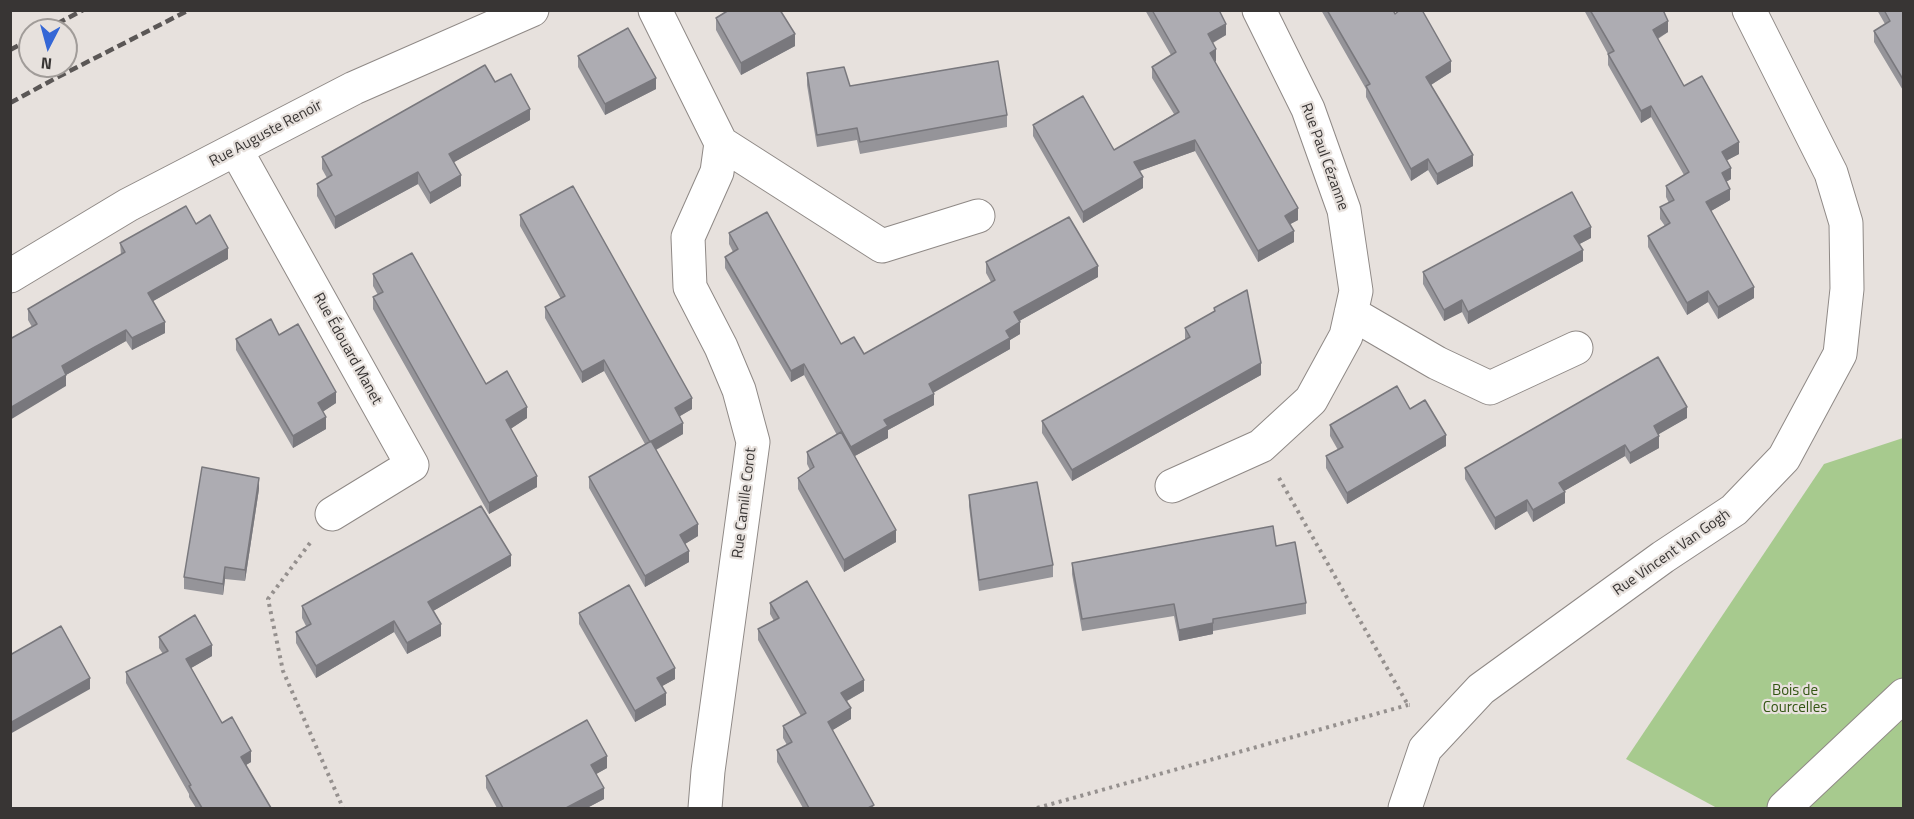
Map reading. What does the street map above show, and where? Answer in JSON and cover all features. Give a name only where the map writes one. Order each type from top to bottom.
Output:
[{"type":"street","name":"Rue Auguste Renoir","points":[[10,276],[128,205],[354,88],[532,10]]},
{"type":"street","points":[[655,10],[721,143],[882,246],[978,216]]},
{"type":"street","name":"Rue Paul Cézanne","points":[[1172,486],[1261,446],[1311,400],[1346,336],[1356,291],[1344,210],[1308,109],[1259,10]]},
{"type":"street","name":"Rue Vincent Van Gogh","points":[[1405,808],[1425,748],[1481,689],[1663,557],[1734,510],[1784,459],[1840,354],[1847,289],[1846,224],[1831,173],[1749,10]]},
{"type":"street","name":"Rue Camille Corot","points":[[705,808],[708,771],[753,442],[739,390],[690,287],[688,237],[717,172],[721,143]]},
{"type":"street","name":"Rue Édouard Manet","points":[[236,150],[412,465],[332,514]]},
{"type":"street","points":[[1351,313],[1437,363],[1490,388],[1576,348]]},
{"type":"street","points":[[1784,808],[1904,695]]},
{"type":"path","points":[[1261,446],[1408,705]]},
{"type":"path","points":[[332,514],[268,599],[284,671],[343,808]]},
{"type":"path","points":[[1037,808],[1419,703]]},
{"type":"green space","name":"Bois de Courcelles","points":[[1903,438],[1903,808],[1717,808],[1626,759],[1824,464]]},
{"type":"building","points":[[729,10],[780,10],[795,34],[741,63],[716,18]]},
{"type":"building","points":[[1152,10],[1219,10],[1226,24],[1208,34],[1216,49],[1210,53],[1298,208],[1285,216],[1294,231],[1258,251],[1195,140],[1134,162],[1143,177],[1083,212],[1033,125],[1083,96],[1114,150],[1179,112],[1152,67],[1176,52]]},
{"type":"building","points":[[1327,10],[1393,10],[1395,14],[1400,10],[1422,10],[1451,61],[1426,77],[1473,155],[1437,174],[1428,159],[1411,169],[1366,86],[1370,84]]},
{"type":"building","points":[[1590,10],[1663,10],[1668,21],[1653,30],[1684,86],[1702,76],[1739,142],[1722,152],[1731,168],[1722,173],[1730,189],[1706,202],[1754,287],[1718,307],[1708,291],[1687,303],[1648,236],[1670,223],[1660,207],[1674,200],[1666,186],[1689,172],[1651,106],[1641,111],[1608,54],[1614,51]]},
{"type":"building","points":[[1884,10],[1904,10],[1904,81],[1874,31],[1890,21]]},
{"type":"building","points":[[628,28],[656,78],[605,104],[578,56]]},
{"type":"building","points":[[998,61],[1007,115],[860,142],[857,128],[817,135],[807,73],[844,67],[850,86]]},
{"type":"building","points":[[485,65],[495,82],[511,74],[530,109],[449,154],[461,175],[430,193],[418,172],[335,217],[317,184],[332,175],[322,157]]},
{"type":"building","points":[[573,186],[692,398],[675,408],[683,423],[650,442],[604,360],[582,372],[545,307],[565,296],[520,215]]},
{"type":"building","points":[[1572,192],[1591,227],[1574,236],[1583,250],[1468,312],[1462,300],[1444,310],[1423,272]]},
{"type":"building","points":[[186,206],[196,224],[210,215],[228,248],[148,293],[165,322],[132,338],[126,330],[93,348],[62,366],[66,375],[10,408],[10,339],[37,324],[28,309],[125,252],[120,243]]},
{"type":"building","points":[[767,212],[841,344],[854,337],[864,354],[995,280],[986,262],[1069,217],[1098,266],[1014,312],[1020,322],[1006,331],[1010,338],[929,384],[934,394],[884,420],[888,426],[851,447],[804,364],[791,371],[725,257],[738,249],[729,233]]},
{"type":"building","points":[[412,253],[486,384],[507,371],[527,407],[506,420],[537,476],[489,503],[373,297],[383,292],[373,274]]},
{"type":"building","points":[[1247,290],[1261,363],[1072,470],[1042,421],[1190,337],[1185,328],[1215,311],[1214,308]]},
{"type":"building","points":[[271,319],[279,335],[298,324],[336,392],[318,403],[326,417],[293,436],[236,339]]},
{"type":"building","points":[[1658,357],[1687,407],[1654,426],[1659,436],[1630,453],[1625,445],[1559,483],[1565,492],[1533,510],[1527,500],[1495,518],[1465,468]]},
{"type":"building","points":[[1397,386],[1410,409],[1425,400],[1446,435],[1347,493],[1326,456],[1343,447],[1330,425]]},
{"type":"building","points":[[841,432],[896,530],[844,560],[798,478],[814,467],[807,452]]},
{"type":"building","points":[[651,441],[698,524],[680,535],[689,551],[645,576],[589,477]]},
{"type":"building","points":[[202,467],[259,478],[245,570],[225,567],[223,584],[184,577]]},
{"type":"building","points":[[1037,482],[1053,565],[979,580],[969,495]]},
{"type":"building","points":[[481,506],[511,555],[428,602],[441,624],[407,643],[394,621],[316,666],[296,632],[311,624],[302,606]]},
{"type":"building","points":[[1273,526],[1276,546],[1295,542],[1306,603],[1213,619],[1213,623],[1179,630],[1174,604],[1082,619],[1072,563]]},
{"type":"building","points":[[807,581],[864,680],[841,693],[851,708],[828,722],[874,805],[868,808],[809,808],[777,750],[792,742],[783,726],[806,713],[758,629],[779,618],[770,603]]},
{"type":"building","points":[[629,585],[675,668],[657,678],[666,693],[635,711],[579,613]]},
{"type":"building","points":[[195,615],[212,645],[186,659],[222,723],[232,717],[251,751],[241,757],[271,808],[202,808],[126,672],[168,651],[159,637]]},
{"type":"building","points":[[61,626],[90,678],[10,723],[10,655]]},
{"type":"building","points":[[587,720],[607,756],[591,765],[604,788],[566,808],[503,808],[486,776]]},
{"type":"railway","points":[[68,18],[83,10]]},
{"type":"railway","points":[[10,103],[189,10]]},
{"type":"railway","points":[[10,50],[18,46]]}]
